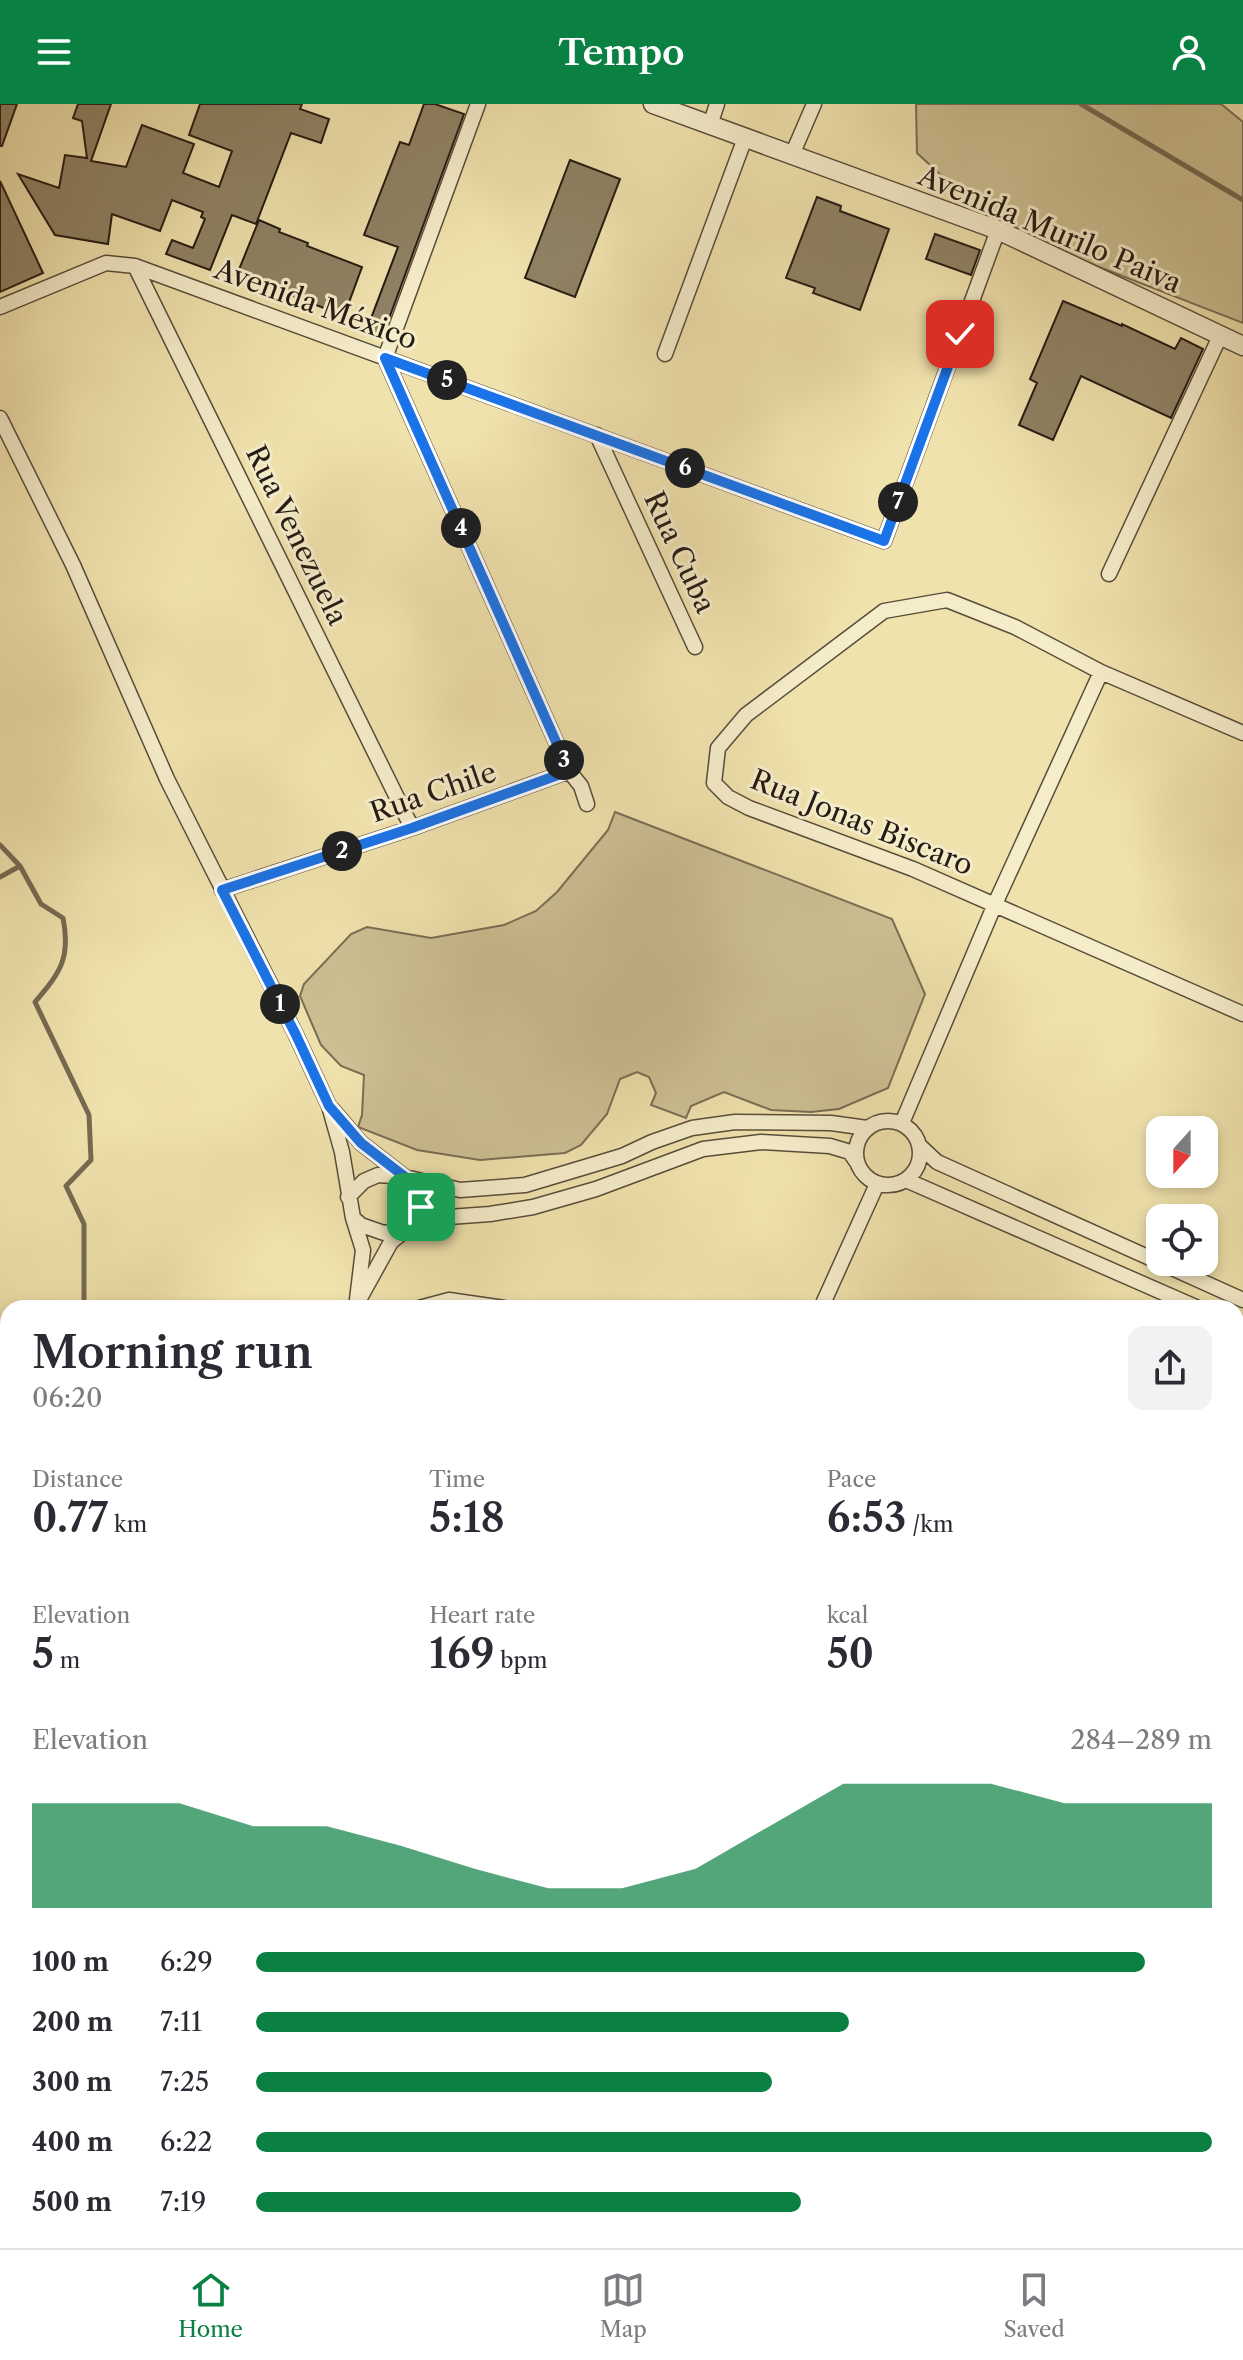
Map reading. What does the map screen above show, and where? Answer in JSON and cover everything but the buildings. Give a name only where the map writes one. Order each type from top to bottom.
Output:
[{"type":"street","points":[[478,104],[385,358],[569,771],[581,786],[587,804]]},
{"type":"street","name":"Avenida Murilo Paiva","points":[[653,104],[998,230],[1243,346]]},
{"type":"street","points":[[710,125],[717,104]]},
{"type":"street","points":[[792,155],[814,104]]},
{"type":"street","points":[[665,354],[745,138]]},
{"type":"street","name":"Avenida México","points":[[0,307],[106,263],[135,266],[884,541],[998,230]]},
{"type":"street","name":"Rua Venezuela","points":[[135,266],[412,828]]},
{"type":"street","points":[[1109,574],[1221,334]]},
{"type":"street","points":[[0,418],[73,565],[167,779],[329,1106],[342,1152],[348,1197],[363,1250],[357,1300]]},
{"type":"street","name":"Rua Cuba","points":[[597,435],[695,647]]},
{"type":"street","name":"Rua Jonas Biscaro","points":[[995,904],[1101,672],[1015,627],[947,600],[884,611],[746,715],[718,748],[714,783],[728,797],[749,808],[913,869],[1243,1014]]},
{"type":"street","points":[[1101,672],[1243,733]]},
{"type":"street","name":"Rua Chile","points":[[222,890],[412,828],[569,771]]},
{"type":"street","points":[[902,1123],[995,904]]},
{"type":"street","points":[[329,1106],[361,1143],[405,1177],[417,1191],[421,1207],[417,1221],[391,1242],[360,1300]]},
{"type":"street","points":[[856,1161],[856,1143],[867,1128],[884,1120],[902,1123],[937,1162],[1243,1300]]},
{"type":"street","points":[[348,1197],[364,1181],[378,1175],[405,1177],[460,1190],[525,1185],[622,1156],[692,1128],[735,1122],[831,1123],[867,1128]]},
{"type":"street","points":[[353,1218],[361,1225],[384,1233],[408,1230],[435,1218],[533,1207],[596,1189],[703,1149],[761,1142],[830,1146],[850,1152],[864,1175],[877,1184],[892,1186],[906,1180],[918,1166],[921,1147]]},
{"type":"street","points":[[906,1180],[1180,1300]]},
{"type":"street","points":[[825,1300],[877,1184]]},
{"type":"shaded area","points":[[916,104],[1221,104],[1243,122],[1243,323],[1027,239],[970,202],[917,153]]},
{"type":"shaded area","points":[[615,812],[892,919],[925,994],[888,1088],[839,1109],[811,1112],[771,1110],[724,1092],[691,1106],[686,1118],[651,1105],[656,1093],[649,1077],[637,1072],[620,1079],[607,1114],[581,1145],[565,1153],[480,1160],[417,1150],[358,1127],[362,1115],[364,1075],[341,1066],[321,1045],[300,996],[304,984],[351,934],[367,927],[431,938],[504,925],[536,911],[557,892],[608,830]]},
{"type":"waterway","points":[[1081,104],[1243,200]]},
{"type":"waterway","points":[[0,845],[20,866],[41,904],[63,918],[64,955],[57,973],[35,1002],[89,1115],[91,1160],[66,1186],[84,1224],[84,1300]]},
{"type":"waterway","points":[[0,877],[20,866]]},
{"type":"route","points":[[421,1207],[417,1191],[405,1177],[361,1143],[329,1106],[222,890],[412,828],[569,771],[385,358],[884,541],[960,334]]}]
